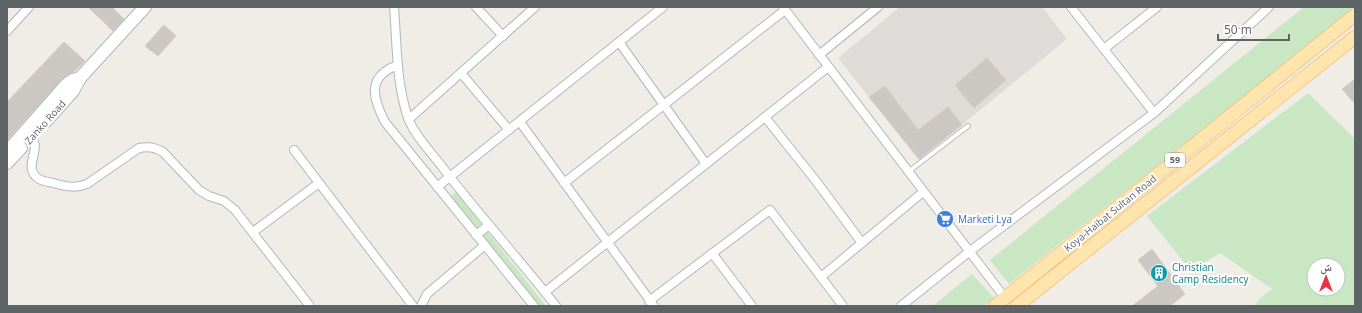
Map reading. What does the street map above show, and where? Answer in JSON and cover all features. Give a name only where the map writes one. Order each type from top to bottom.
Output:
[{"type":"main road","name":"Koya-Haibat Sultan Road","points":[[1000,302],[1355,15]]},
{"type":"main road","name":"Koya-Haibat Sultan Road","points":[[1017,306],[1355,37]]},
{"type":"street","points":[[7,32],[29,7]]},
{"type":"street","points":[[7,152],[67,84],[80,78],[145,7]]},
{"type":"street","points":[[394,7],[398,65],[402,96],[409,119],[418,136],[556,306]]},
{"type":"street","points":[[476,7],[503,36]]},
{"type":"street","points":[[409,119],[535,7]]},
{"type":"street","points":[[437,187],[663,7]]},
{"type":"street","points":[[818,55],[878,7]]},
{"type":"street","points":[[1071,7],[1154,113]]},
{"type":"street","points":[[1104,49],[1157,7]]},
{"type":"street","points":[[901,306],[970,251],[1154,113],[1269,7]]},
{"type":"street","points":[[564,183],[664,105],[784,8],[818,55],[970,251],[1000,302]]},
{"type":"street","points":[[619,42],[706,164]]},
{"type":"street","points":[[398,65],[387,69],[377,78],[374,93],[377,106],[385,122],[534,306]]},
{"type":"street","points":[[545,292],[828,67]]},
{"type":"street","points":[[461,73],[509,130]]},
{"type":"street","name":"Zanko Road","points":[[7,163],[73,91],[80,78]]},
{"type":"street","points":[[766,117],[862,243]]},
{"type":"street","points":[[520,122],[652,303],[712,253],[770,210],[843,306]]},
{"type":"street","points":[[31,137],[35,146],[31,165],[34,173],[42,180],[70,187],[87,184],[139,148],[149,147],[163,152],[199,190],[209,196],[224,201],[236,210],[310,306]]},
{"type":"street","points":[[294,150],[413,306]]},
{"type":"street","points":[[253,232],[319,184]]},
{"type":"street","points":[[821,277],[923,192]]},
{"type":"street","points":[[476,235],[489,225]]},
{"type":"street","points":[[421,306],[427,294],[485,245]]},
{"type":"street","points":[[712,253],[752,306]]},
{"type":"lane","points":[[908,172],[968,126]]},
{"type":"shaded area","points":[[900,7],[1042,7],[1067,39],[919,160],[838,58]]},
{"type":"green space","points":[[1304,7],[1355,7],[1009,284],[990,260]]},
{"type":"green space","points":[[1308,93],[1355,139],[1355,306],[1255,306],[1259,299],[1272,289],[1220,253],[1191,271],[1147,216]]},
{"type":"green space","points":[[456,192],[546,306],[539,306],[451,196]]},
{"type":"green space","points":[[972,274],[994,298],[984,306],[933,306]]},
{"type":"building","points":[[88,7],[112,7],[124,19],[113,31]]},
{"type":"building","points":[[164,25],[176,36],[158,56],[145,46]]},
{"type":"building","points":[[64,42],[85,61],[75,71],[62,79],[8,139],[7,102]]},
{"type":"building","points":[[987,58],[1006,80],[974,108],[955,85]]},
{"type":"building","points":[[1355,79],[1355,104],[1342,89]]},
{"type":"building","points":[[885,86],[918,130],[948,107],[962,125],[919,159],[869,97]]},
{"type":"building","name":"Christian Camp Residency","points":[[1152,249],[1185,294],[1170,306],[1132,306],[1158,286],[1138,260]]},
{"type":"place","name":"Marketi Lya","points":[[945,219]]},
{"type":"place","name":"Christian Camp Residency","points":[[1159,273]]}]
